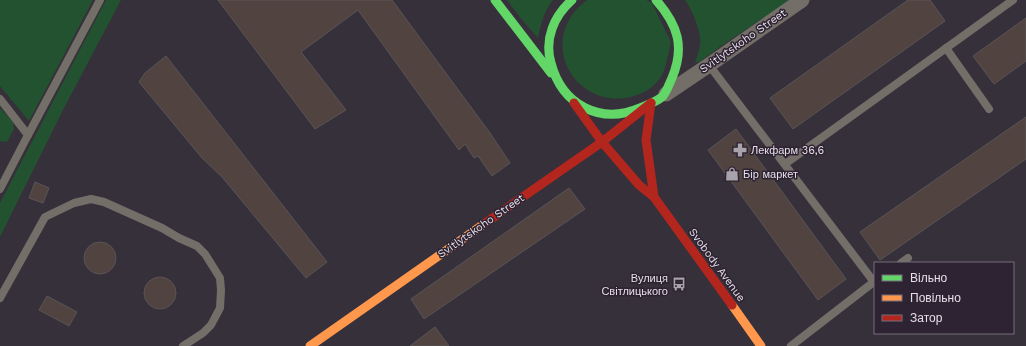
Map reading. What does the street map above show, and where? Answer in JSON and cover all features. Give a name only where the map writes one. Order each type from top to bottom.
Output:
[{"type":"street","points":[[495,0],[555,78]]},
{"type":"street","points":[[555,78],[550,65],[548,52],[549,38],[553,25],[560,13],[572,0]]},
{"type":"street","points":[[571,99],[592,111],[616,115],[640,109],[657,99],[675,72],[679,46],[677,33],[672,20],[665,9],[656,0]]},
{"type":"street","name":"Svitlytskoho Street","points":[[310,346],[602,142],[657,99],[709,65],[802,0]]},
{"type":"street","name":"Svobody Avenue","points":[[555,78],[562,90],[571,99],[602,142],[639,185],[654,197],[761,346]]},
{"type":"street","name":"Svobody Avenue","points":[[654,197],[646,140],[657,99]]},
{"type":"lane","points":[[0,189],[100,0]]},
{"type":"lane","points":[[785,164],[1013,0]]},
{"type":"lane","points":[[946,48],[989,109]]},
{"type":"lane","points":[[709,65],[874,280]]},
{"type":"lane","points":[[0,99],[28,135]]},
{"type":"lane","points":[[0,298],[46,217],[74,203],[91,199],[104,202],[162,228],[197,246],[205,254],[220,278],[222,290],[220,308],[211,325],[203,333],[183,346]]},
{"type":"lane","points":[[791,346],[874,282]]},
{"type":"green space","points":[[0,0],[93,0],[29,121],[0,86]]},
{"type":"green space","points":[[106,0],[121,0],[64,108],[0,237],[0,203]]},
{"type":"green space","points":[[507,0],[553,0],[545,13],[538,38],[522,20]]},
{"type":"green space","points":[[587,0],[646,0],[652,3],[671,42],[666,64],[660,79],[650,88],[634,96],[616,99],[600,96],[585,88],[574,77],[566,63],[563,48],[564,31],[572,15]]},
{"type":"green space","points":[[685,0],[790,0],[701,61],[695,63],[699,52],[700,40],[698,28],[691,9]]},
{"type":"green space","points":[[0,108],[13,122],[14,129],[7,142],[0,141]]},
{"type":"building","points":[[218,0],[392,0],[490,133],[510,163],[492,176],[478,156],[474,158],[465,144],[459,150],[358,10],[301,52],[346,110],[315,129]]},
{"type":"building","points":[[908,0],[930,0],[945,21],[793,129],[770,98]]},
{"type":"building","points":[[1026,18],[1026,61],[994,84],[973,56]]},
{"type":"building","points":[[166,56],[327,262],[306,278],[222,177],[202,158],[139,82],[145,73]]},
{"type":"building","points":[[1026,117],[1026,159],[880,260],[860,232]]},
{"type":"building","points":[[736,129],[846,279],[818,300],[708,150]]},
{"type":"building","points":[[35,182],[49,188],[43,203],[29,198]]},
{"type":"building","points":[[569,188],[585,209],[424,319],[411,299]]},
{"type":"building","points":[[97,242],[103,242],[113,249],[116,258],[115,264],[109,271],[103,274],[97,274],[87,267],[84,261],[84,255],[91,245]]},
{"type":"building","points":[[157,277],[163,277],[173,284],[176,293],[175,299],[169,306],[163,309],[157,309],[147,302],[144,296],[144,290],[151,280]]},
{"type":"building","points":[[47,296],[77,312],[69,326],[39,310]]},
{"type":"building","points":[[435,327],[449,346],[410,346]]},
{"type":"traffic: fast","points":[[495,0],[551,73]]},
{"type":"traffic: fast","points":[[572,0],[560,13],[552,28],[550,37],[549,54],[556,78],[573,100],[585,108],[611,114],[625,113],[657,100],[665,93],[672,78],[678,56],[677,37],[670,18],[656,0]]},
{"type":"traffic: slow","points":[[310,346],[484,224]]},
{"type":"traffic: slow","points":[[732,305],[761,346]]},
{"type":"traffic: jam","points":[[574,103],[602,142],[639,185],[654,197],[732,305]]},
{"type":"traffic: jam","points":[[651,103],[646,140],[654,197]]},
{"type":"traffic: jam","points":[[484,224],[602,142],[651,103]]},
{"type":"place","name":"Лекфарм 36,6","points":[[740,150]]},
{"type":"place","name":"Бір маркет","points":[[732,174]]},
{"type":"place","name":"Вулиця Світлицького","points":[[679,284]]}]
